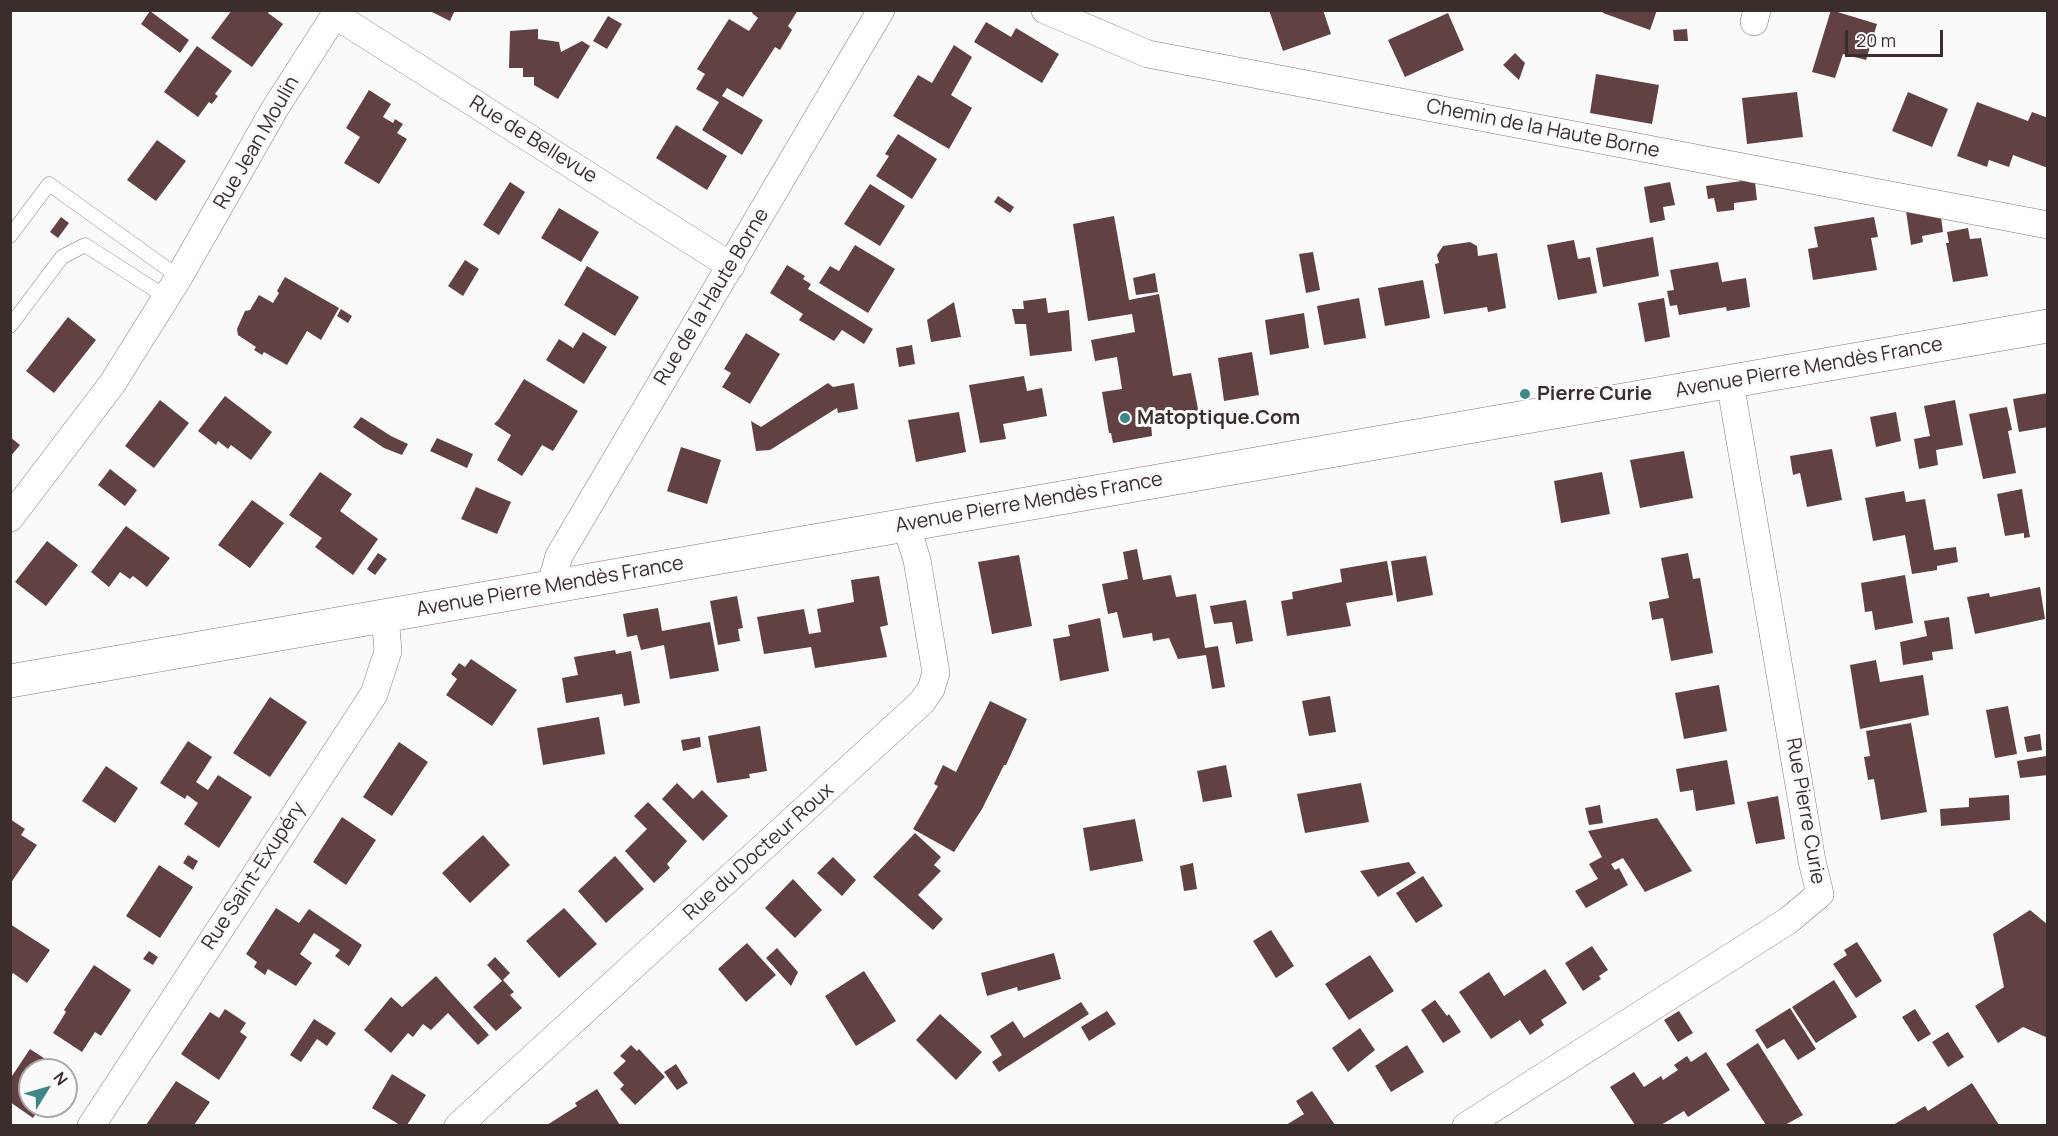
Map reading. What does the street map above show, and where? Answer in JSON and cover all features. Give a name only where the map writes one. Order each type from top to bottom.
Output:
[{"type":"main road","name":"Avenue Pierre Mendès France","points":[[10,681],[2048,326]]},
{"type":"street","name":"Rue de la Haute Borne","points":[[550,587],[559,556],[881,10]]},
{"type":"street","name":"Chemin de la Haute Borne","points":[[1046,10],[1148,54],[2048,225]]},
{"type":"street","name":"Rue de Bellevue","points":[[337,13],[731,266]]},
{"type":"street","name":"Rue Jean Moulin","points":[[10,518],[112,384],[172,287],[274,110],[337,13]]},
{"type":"street","name":"Rue Pierre Curie","points":[[1466,1125],[1789,920],[1820,894],[1810,849],[1730,382]]},
{"type":"street","name":"Rue du Docteur Roux","points":[[458,1125],[922,702],[931,689],[936,673],[917,560],[906,525]]},
{"type":"street","name":"Rue Saint-Exupéry","points":[[91,1125],[374,694],[388,651],[385,616]]},
{"type":"lane","points":[[10,236],[49,184],[172,287]]},
{"type":"lane","points":[[10,326],[62,257],[85,245],[172,287]]},
{"type":"building","points":[[232,10],[270,10],[268,13],[283,24],[252,67],[211,38]]},
{"type":"building","points":[[428,10],[455,10],[450,21]]},
{"type":"building","points":[[754,10],[798,10],[788,26],[792,30],[780,50],[775,47],[743,97],[727,88],[722,96],[763,120],[742,155],[702,130],[719,102],[696,89],[705,74],[697,69],[729,19],[749,31],[758,18],[752,13]]},
{"type":"building","points":[[1269,10],[1323,10],[1331,34],[1283,51]]},
{"type":"building","points":[[1604,10],[1657,10],[1650,30],[1603,13]]},
{"type":"building","points":[[1831,10],[1877,24],[1866,60],[1843,54],[1835,78],[1812,72]]},
{"type":"building","points":[[150,11],[189,40],[180,53],[141,24]]},
{"type":"building","points":[[1448,13],[1464,50],[1405,77],[1388,40]]},
{"type":"building","points":[[608,16],[622,24],[607,49],[593,41]]},
{"type":"building","points":[[986,22],[1011,37],[1016,28],[1059,54],[1042,83],[974,42]]},
{"type":"building","points":[[538,29],[538,39],[559,42],[561,52],[582,41],[590,46],[558,99],[534,85],[534,77],[523,77],[523,68],[509,68],[510,31]]},
{"type":"building","points":[[1687,29],[1688,41],[1674,41],[1673,30]]},
{"type":"building","points":[[954,45],[972,57],[951,95],[972,108],[949,149],[893,116],[918,75],[932,83]]},
{"type":"building","points":[[197,46],[232,71],[215,94],[218,96],[212,104],[209,102],[198,117],[164,92]]},
{"type":"building","points":[[1515,53],[1525,63],[1519,80],[1503,65]]},
{"type":"building","points":[[1596,74],[1659,85],[1652,124],[1590,113]]},
{"type":"building","points":[[369,90],[391,104],[383,117],[393,123],[395,119],[403,124],[397,133],[407,139],[379,184],[344,163],[360,137],[346,128]]},
{"type":"building","points":[[1797,92],[1803,137],[1747,144],[1742,98]]},
{"type":"building","points":[[1908,92],[1948,109],[1932,147],[1892,131]]},
{"type":"building","points":[[1977,102],[2028,121],[2032,112],[2048,118],[2048,168],[2013,155],[2009,167],[1989,160],[1987,167],[1957,156]]},
{"type":"building","points":[[676,125],[727,156],[707,190],[656,158]]},
{"type":"building","points":[[898,134],[937,159],[912,199],[876,176],[889,156],[885,154]]},
{"type":"building","points":[[157,140],[186,161],[156,201],[127,180]]},
{"type":"building","points":[[1749,180],[1750,183],[1755,182],[1757,200],[1734,203],[1734,210],[1717,212],[1714,198],[1708,199],[1706,186]]},
{"type":"building","points":[[510,182],[525,192],[499,235],[483,225]]},
{"type":"building","points":[[1670,182],[1675,205],[1663,207],[1665,220],[1650,223],[1644,187]]},
{"type":"building","points":[[870,184],[905,206],[880,246],[844,224]]},
{"type":"building","points":[[998,196],[1014,207],[1010,213],[994,202]]},
{"type":"building","points":[[1905,204],[1940,210],[1943,232],[1922,236],[1923,242],[1911,245]]},
{"type":"building","points":[[559,208],[599,232],[581,262],[541,238]]},
{"type":"building","points":[[1114,216],[1129,300],[1159,294],[1173,376],[1191,373],[1199,414],[1151,423],[1152,436],[1113,443],[1111,433],[1109,433],[1102,392],[1122,389],[1117,357],[1095,361],[1091,340],[1135,332],[1132,314],[1088,321],[1073,224]]},
{"type":"building","points":[[61,217],[69,223],[58,238],[50,232]]},
{"type":"building","points":[[1874,217],[1878,237],[1871,238],[1877,270],[1813,280],[1808,249],[1818,247],[1814,227]]},
{"type":"building","points":[[1968,228],[1970,239],[1981,238],[1988,276],[1953,282],[1946,243],[1949,243],[1947,232]]},
{"type":"building","points":[[1653,237],[1659,276],[1603,287],[1596,248]]},
{"type":"building","points":[[1574,240],[1578,259],[1590,257],[1597,293],[1558,300],[1547,245]]},
{"type":"building","points":[[1470,242],[1477,246],[1478,256],[1497,253],[1506,308],[1488,312],[1487,307],[1444,314],[1435,264],[1439,263],[1437,255],[1443,246]]},
{"type":"building","points":[[855,245],[895,269],[868,313],[819,283],[830,266],[839,271]]},
{"type":"building","points":[[1313,252],[1320,290],[1306,293],[1299,254]]},
{"type":"building","points":[[465,260],[479,269],[463,296],[448,286]]},
{"type":"building","points":[[1718,262],[1722,282],[1746,278],[1750,307],[1727,311],[1726,307],[1679,315],[1677,305],[1670,306],[1667,291],[1674,290],[1670,270]]},
{"type":"building","points":[[787,265],[805,276],[803,279],[811,284],[808,289],[873,329],[864,344],[842,330],[834,341],[799,320],[803,314],[770,293]]},
{"type":"building","points":[[587,266],[639,297],[615,336],[564,305]]},
{"type":"building","points":[[1155,273],[1158,292],[1136,295],[1133,278]]},
{"type":"building","points":[[285,277],[339,308],[321,340],[307,331],[287,365],[264,352],[262,355],[254,350],[256,347],[238,335],[237,329],[245,311],[250,310],[259,295],[273,303]]},
{"type":"building","points":[[1423,280],[1430,318],[1385,326],[1378,288]]},
{"type":"building","points":[[1046,298],[1048,313],[1069,310],[1072,351],[1030,356],[1026,324],[1015,324],[1012,309],[1024,309],[1023,301]]},
{"type":"building","points":[[1359,298],[1366,338],[1324,345],[1317,306]]},
{"type":"building","points":[[1664,298],[1670,337],[1645,342],[1638,303]]},
{"type":"building","points":[[954,302],[961,337],[931,342],[927,320]]},
{"type":"building","points":[[341,309],[352,316],[348,323],[337,316]]},
{"type":"building","points":[[1304,313],[1309,348],[1270,355],[1265,320]]},
{"type":"building","points":[[68,317],[96,340],[54,393],[26,371]]},
{"type":"building","points":[[583,332],[607,347],[584,384],[546,360],[559,339],[573,348]]},
{"type":"building","points":[[746,333],[780,354],[750,404],[722,387],[731,373],[724,369]]},
{"type":"building","points":[[912,345],[915,364],[899,367],[896,348]]},
{"type":"building","points":[[1252,352],[1259,395],[1224,401],[1218,358]]},
{"type":"building","points":[[1024,376],[1027,391],[1042,388],[1047,416],[1003,424],[1006,439],[980,443],[969,385]]},
{"type":"building","points":[[524,379],[578,411],[553,451],[542,445],[522,476],[497,460],[511,435],[494,424]]},
{"type":"building","points":[[828,383],[833,387],[854,383],[858,409],[838,413],[837,408],[770,450],[756,451],[751,421],[761,427]]},
{"type":"building","points":[[2048,393],[2048,427],[2019,432],[2013,399]]},
{"type":"building","points":[[225,396],[272,432],[251,460],[231,445],[228,449],[218,441],[216,445],[198,431]]},
{"type":"building","points":[[160,400],[189,423],[154,468],[125,446]]},
{"type":"building","points":[[1955,400],[1963,445],[1936,450],[1938,465],[1919,469],[1914,439],[1930,436],[1924,406]]},
{"type":"building","points":[[2007,407],[2012,430],[2008,431],[2016,473],[1983,479],[1969,414]]},
{"type":"building","points":[[959,412],[966,452],[916,462],[908,420]]},
{"type":"building","points":[[1896,412],[1901,441],[1876,447],[1870,417]]},
{"type":"building","points":[[361,417],[408,444],[402,455],[384,448],[353,427]]},
{"type":"building","points":[[10,437],[20,445],[10,457]]},
{"type":"building","points":[[437,438],[473,454],[467,468],[430,451]]},
{"type":"building","points":[[681,447],[721,460],[707,504],[667,491]]},
{"type":"building","points":[[1832,449],[1842,500],[1807,507],[1800,473],[1793,475],[1790,456]]},
{"type":"building","points":[[1684,451],[1693,498],[1640,508],[1630,460]]},
{"type":"building","points":[[110,469],[137,490],[125,506],[98,485]]},
{"type":"building","points":[[320,472],[352,494],[340,511],[378,539],[353,575],[315,547],[322,538],[289,515]]},
{"type":"building","points":[[1602,472],[1610,514],[1561,523],[1554,481]]},
{"type":"building","points":[[476,487],[511,502],[497,534],[461,519]]},
{"type":"building","points":[[2022,489],[2030,537],[2024,538],[2024,533],[2005,536],[1997,494]]},
{"type":"building","points":[[1904,491],[1906,502],[1925,499],[1934,550],[1956,547],[1958,562],[1937,566],[1937,570],[1912,574],[1905,535],[1873,541],[1865,498]]},
{"type":"building","points":[[252,500],[284,523],[250,568],[218,545]]},
{"type":"building","points":[[126,526],[170,558],[147,587],[133,576],[130,579],[120,572],[109,587],[91,572]]},
{"type":"building","points":[[47,541],[78,565],[46,606],[15,582]]},
{"type":"building","points":[[1137,549],[1143,580],[1171,575],[1176,597],[1196,594],[1205,648],[1218,646],[1225,687],[1212,689],[1206,655],[1178,659],[1169,638],[1153,641],[1152,633],[1123,638],[1117,612],[1108,614],[1102,584],[1128,579],[1123,552]]},
{"type":"building","points":[[378,553],[387,559],[375,575],[367,569]]},
{"type":"building","points":[[1688,553],[1693,579],[1700,578],[1713,653],[1671,661],[1663,618],[1652,620],[1649,602],[1669,598],[1661,558]]},
{"type":"building","points":[[1019,555],[1032,626],[992,634],[978,562]]},
{"type":"building","points":[[1426,556],[1433,595],[1397,602],[1391,561]]},
{"type":"building","points":[[1387,561],[1393,595],[1346,603],[1351,626],[1287,636],[1281,601],[1293,599],[1292,592],[1342,582],[1340,569]]},
{"type":"building","points":[[1905,575],[1913,623],[1875,630],[1872,611],[1865,612],[1861,583]]},
{"type":"building","points":[[879,576],[888,625],[880,627],[887,657],[815,668],[811,647],[764,654],[757,617],[804,609],[809,634],[821,632],[817,609],[854,602],[851,580]]},
{"type":"building","points":[[2040,587],[2045,619],[1975,634],[1967,597],[1989,593],[1990,597]]},
{"type":"building","points":[[737,596],[743,628],[738,629],[740,641],[718,645],[710,601]]},
{"type":"building","points":[[1246,600],[1253,641],[1236,644],[1232,622],[1214,624],[1210,606]]},
{"type":"building","points":[[658,608],[662,631],[710,622],[719,671],[670,679],[664,645],[641,650],[637,635],[627,637],[623,614]]},
{"type":"building","points":[[1949,617],[1953,649],[1932,652],[1933,660],[1903,665],[1900,642],[1927,636],[1924,621]]},
{"type":"building","points":[[1100,618],[1109,671],[1060,681],[1053,639],[1070,636],[1068,625]]},
{"type":"building","points":[[615,650],[616,654],[631,651],[640,703],[624,706],[622,694],[566,703],[562,678],[578,675],[574,657]]},
{"type":"building","points":[[471,659],[517,690],[492,726],[446,695],[457,679],[451,674],[459,663],[465,667]]},
{"type":"building","points":[[1876,660],[1880,682],[1923,675],[1929,715],[1860,729],[1850,665]]},
{"type":"building","points":[[1719,685],[1727,731],[1684,739],[1675,693]]},
{"type":"building","points":[[1330,696],[1336,732],[1309,736],[1302,701]]},
{"type":"building","points":[[270,697],[307,722],[270,777],[233,753]]},
{"type":"building","points":[[990,701],[1027,719],[982,809],[954,852],[913,829],[938,786],[934,784],[943,765],[956,772]]},
{"type":"building","points":[[2008,706],[2017,754],[1995,758],[1986,710]]},
{"type":"building","points":[[599,717],[605,754],[543,765],[537,728]]},
{"type":"building","points":[[1911,723],[1927,812],[1881,820],[1874,779],[1868,780],[1864,757],[1870,756],[1866,731]]},
{"type":"building","points":[[760,726],[767,771],[749,774],[750,778],[717,783],[708,736]]},
{"type":"building","points":[[2040,734],[2042,750],[2027,752],[2024,737]]},
{"type":"building","points":[[700,737],[701,747],[683,751],[681,740]]},
{"type":"building","points":[[188,741],[212,757],[196,782],[208,790],[218,775],[252,797],[219,848],[184,824],[198,803],[187,795],[185,799],[160,783]]},
{"type":"building","points":[[399,742],[428,762],[392,816],[363,797]]},
{"type":"building","points":[[2046,756],[2048,775],[2020,778],[2017,761]]},
{"type":"building","points":[[1727,760],[1735,804],[1696,811],[1693,790],[1680,792],[1676,769]]},
{"type":"building","points":[[1226,765],[1232,797],[1203,802],[1197,771]]},
{"type":"building","points":[[106,766],[138,788],[115,823],[82,801]]},
{"type":"building","points":[[677,783],[693,799],[702,790],[728,816],[703,841],[662,799]]},
{"type":"building","points":[[1361,783],[1369,822],[1305,833],[1297,794]]},
{"type":"building","points":[[2009,795],[2010,820],[1941,826],[1940,809],[1969,807],[1969,798]]},
{"type":"building","points":[[1778,796],[1785,839],[1756,844],[1747,802]]},
{"type":"building","points":[[648,802],[687,841],[667,864],[670,868],[654,883],[625,851],[647,829],[634,816]]},
{"type":"building","points":[[1600,805],[1603,823],[1589,825],[1585,808]]},
{"type":"building","points":[[342,817],[376,840],[346,885],[313,862]]},
{"type":"building","points":[[1657,818],[1692,871],[1645,892],[1623,858],[1611,864],[1615,870],[1619,868],[1628,885],[1586,908],[1575,891],[1598,879],[1589,864],[1602,857],[1588,831]]},
{"type":"building","points":[[10,819],[25,829],[21,835],[37,845],[10,884]]},
{"type":"building","points":[[1135,819],[1143,861],[1090,871],[1083,828]]},
{"type":"building","points":[[915,833],[941,857],[934,865],[941,871],[918,895],[943,919],[933,930],[873,877]]},
{"type":"building","points":[[483,835],[510,865],[470,903],[442,873]]},
{"type":"building","points":[[188,855],[198,861],[193,870],[183,863]]},
{"type":"building","points":[[615,856],[644,889],[606,923],[578,891]]},
{"type":"building","points":[[833,857],[856,880],[842,896],[817,873]]},
{"type":"building","points":[[1409,862],[1416,873],[1378,897],[1360,871]]},
{"type":"building","points":[[1193,863],[1197,889],[1184,891],[1180,866]]},
{"type":"building","points":[[159,865],[193,887],[160,938],[126,916]]},
{"type":"building","points":[[1423,876],[1443,906],[1416,923],[1396,893]]},
{"type":"building","points":[[793,879],[822,910],[795,938],[765,908]]},
{"type":"building","points":[[276,908],[299,923],[309,909],[362,945],[349,966],[335,956],[340,950],[314,933],[300,954],[312,963],[296,986],[268,969],[265,975],[254,967],[257,962],[246,954]]},
{"type":"building","points":[[564,908],[597,944],[559,978],[526,941]]},
{"type":"building","points":[[2030,910],[2048,925],[2048,1038],[2023,1027],[1998,1043],[1975,1006],[2004,987],[1993,934]]},
{"type":"building","points":[[10,924],[50,950],[27,983],[13,973],[10,977]]},
{"type":"building","points":[[1271,930],[1294,966],[1276,978],[1253,941]]},
{"type":"building","points":[[1857,942],[1882,981],[1856,998],[1833,964],[1847,955],[1844,950]]},
{"type":"building","points":[[747,943],[776,975],[746,1002],[718,969]]},
{"type":"building","points":[[1592,946],[1608,970],[1599,976],[1601,979],[1583,991],[1565,963]]},
{"type":"building","points":[[777,948],[798,972],[791,986],[766,958]]},
{"type":"building","points":[[149,951],[158,957],[153,965],[143,959]]},
{"type":"building","points":[[1054,953],[1061,979],[1018,991],[1017,987],[987,996],[981,973]]},
{"type":"building","points":[[1370,955],[1394,991],[1349,1020],[1325,984]]},
{"type":"building","points":[[495,957],[510,973],[503,980],[514,992],[510,995],[522,1008],[496,1031],[473,1007],[502,981],[487,965]]},
{"type":"building","points":[[94,965],[131,990],[101,1036],[95,1032],[82,1052],[53,1033],[66,1012],[64,1010]]},
{"type":"building","points":[[1545,969],[1567,1003],[1541,1020],[1544,1025],[1530,1035],[1520,1020],[1491,1039],[1459,992],[1489,972],[1504,996]]},
{"type":"building","points":[[864,971],[896,1021],[856,1046],[825,996]]},
{"type":"building","points":[[436,976],[489,1035],[478,1045],[448,1013],[431,1030],[423,1024],[413,1037],[408,1033],[391,1053],[364,1030],[391,997],[402,1007]]},
{"type":"building","points":[[1834,980],[1857,1017],[1816,1043],[1792,1007]]},
{"type":"building","points":[[1435,1000],[1447,1016],[1449,1014],[1461,1032],[1443,1043],[1421,1010]]},
{"type":"building","points":[[1081,1002],[1089,1014],[999,1072],[992,1062],[1002,1055],[990,1036],[1013,1021],[1024,1038]]},
{"type":"building","points":[[1790,1008],[1816,1049],[1798,1060],[1784,1039],[1767,1049],[1755,1030]]},
{"type":"building","points":[[225,1009],[246,1023],[240,1032],[247,1037],[219,1080],[181,1054],[210,1012],[219,1018]]},
{"type":"building","points":[[1915,1009],[1931,1034],[1918,1042],[1902,1017]]},
{"type":"building","points":[[1107,1011],[1116,1024],[1089,1041],[1081,1027]]},
{"type":"building","points":[[1679,1011],[1693,1033],[1678,1042],[1664,1020]]},
{"type":"building","points":[[940,1014],[982,1052],[956,1080],[916,1040]]},
{"type":"building","points":[[314,1019],[336,1033],[327,1046],[317,1039],[301,1062],[290,1055]]},
{"type":"building","points":[[1360,1028],[1375,1050],[1348,1072],[1332,1048]]},
{"type":"building","points":[[1948,1032],[1964,1057],[1948,1067],[1932,1042]]},
{"type":"building","points":[[1758,1043],[1803,1115],[1785,1125],[1766,1125],[1726,1064]]},
{"type":"building","points":[[631,1045],[637,1051],[639,1049],[665,1077],[635,1105],[620,1089],[624,1085],[613,1073],[626,1061],[620,1056]]},
{"type":"building","points":[[1407,1045],[1424,1072],[1391,1092],[1375,1066]]},
{"type":"building","points":[[30,1049],[44,1058],[24,1058]]},
{"type":"building","points":[[1706,1052],[1730,1090],[1688,1117],[1684,1111],[1661,1125],[1635,1125],[1610,1087],[1634,1072],[1644,1087],[1661,1076],[1663,1080],[1678,1070],[1674,1065],[1687,1056],[1691,1062]]},
{"type":"building","points":[[676,1064],[688,1083],[677,1090],[664,1072]]},
{"type":"building","points":[[18,1067],[18,1108],[10,1102],[10,1079]]},
{"type":"building","points":[[392,1074],[426,1095],[407,1125],[400,1125],[372,1108]]},
{"type":"building","points":[[176,1081],[210,1102],[194,1125],[146,1125]]},
{"type":"building","points":[[1972,1083],[1999,1125],[1893,1125],[1925,1106],[1928,1111]]},
{"type":"building","points":[[597,1089],[620,1125],[547,1125],[577,1106],[575,1103]]},
{"type":"building","points":[[1312,1091],[1335,1125],[1286,1125],[1304,1114],[1296,1101]]},
{"type":"place","name":"Pierre Curie","points":[[1525,394]]},
{"type":"place","name":"Matoptique.Com","points":[[1125,418]]}]
